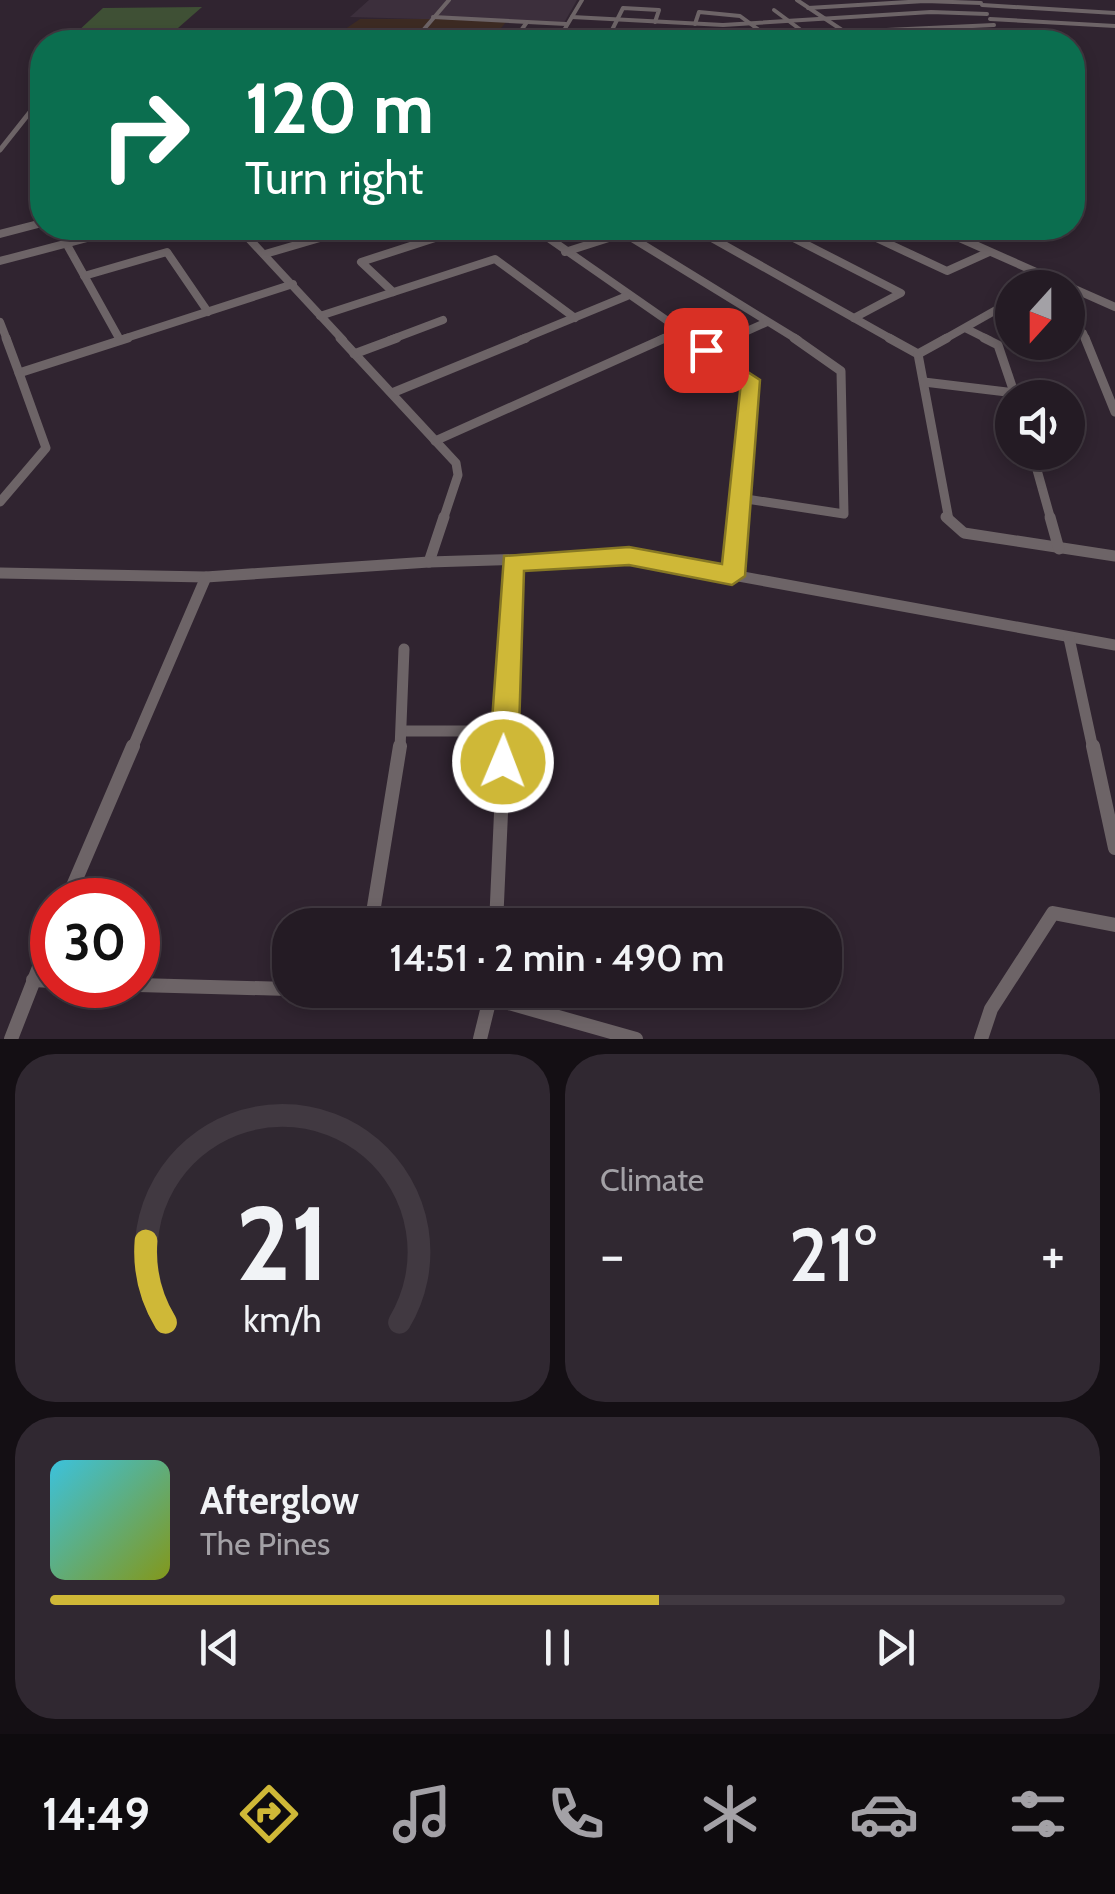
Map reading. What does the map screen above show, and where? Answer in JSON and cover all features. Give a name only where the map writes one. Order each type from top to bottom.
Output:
[{"type":"street","points":[[423,30],[450,0]]},
{"type":"street","points":[[563,30],[582,0]]},
{"type":"street","points":[[796,0],[840,30]]},
{"type":"street","points":[[1006,0],[1017,20]]},
{"type":"street","points":[[808,8],[924,1],[1115,13]]},
{"type":"street","points":[[981,3],[996,30]]},
{"type":"street","points":[[612,30],[623,8],[659,10],[655,22]]},
{"type":"street","points":[[774,10],[800,30]]},
{"type":"street","points":[[695,24],[702,12],[736,14],[759,30]]},
{"type":"street","points":[[572,16],[695,24],[950,12],[990,19]]},
{"type":"street","points":[[433,17],[566,24]]},
{"type":"street","points":[[866,30],[990,19],[1115,26]]},
{"type":"street","points":[[521,30],[526,22]]},
{"type":"street","points":[[0,150],[30,112]]},
{"type":"street","points":[[25,118],[30,119]]},
{"type":"street","points":[[0,234],[30,225]]},
{"type":"street","points":[[0,261],[81,240]]},
{"type":"street","points":[[251,240],[456,463],[458,476],[429,562]]},
{"type":"street","points":[[265,254],[313,240]]},
{"type":"street","points":[[393,292],[360,262],[429,240]]},
{"type":"street","points":[[550,240],[751,380],[732,576]]},
{"type":"street","points":[[565,252],[602,240]]},
{"type":"street","points":[[635,240],[841,371],[844,514],[740,498]]},
{"type":"street","points":[[715,240],[918,354],[946,517],[964,533],[1115,556]]},
{"type":"street","points":[[797,240],[901,293],[854,318]]},
{"type":"street","points":[[881,240],[947,270],[990,252]]},
{"type":"street","points":[[964,240],[1032,270]]},
{"type":"street","points":[[66,244],[120,340]]},
{"type":"street","points":[[84,276],[167,252],[208,312]]},
{"type":"street","points":[[320,316],[495,259],[575,318]]},
{"type":"street","points":[[20,373],[294,284]]},
{"type":"street","points":[[1085,293],[1115,307]]},
{"type":"street","points":[[392,393],[627,296]]},
{"type":"street","points":[[918,354],[995,311]]},
{"type":"street","points":[[354,354],[443,320]]},
{"type":"street","points":[[0,322],[46,448],[0,502]]},
{"type":"street","points":[[706,350],[767,322]]},
{"type":"street","points":[[967,328],[998,345],[1011,380]]},
{"type":"street","points":[[436,441],[678,332]]},
{"type":"street","points":[[1085,338],[1115,412]]},
{"type":"street","points":[[924,382],[995,392]]},
{"type":"street","points":[[1037,470],[1059,548]]},
{"type":"street","points":[[0,573],[206,577],[429,562],[629,556],[1115,645]]},
{"type":"street","points":[[497,908],[512,562]]},
{"type":"street","points":[[76,878],[206,577]]},
{"type":"street","points":[[1070,638],[1115,848]]},
{"type":"street","points":[[375,908],[403,732],[404,648]]},
{"type":"street","points":[[403,732],[503,731]]},
{"type":"street","points":[[981,1039],[991,1008],[1053,913],[1115,925]]},
{"type":"street","points":[[160,986],[272,989]]},
{"type":"street","points":[[11,1039],[30,988]]},
{"type":"street","points":[[480,1039],[488,1008]]},
{"type":"street","points":[[537,1008],[636,1039]]},
{"type":"shaded area","points":[[369,0],[577,0],[564,23],[350,17]]},
{"type":"shaded area","points":[[360,19],[506,22],[500,30],[344,30]]},
{"type":"green space","points":[[202,7],[176,30],[79,30],[103,8]]},
{"type":"route","points":[[503,762],[512,562],[629,556],[732,576],[751,380],[706,350]]}]
